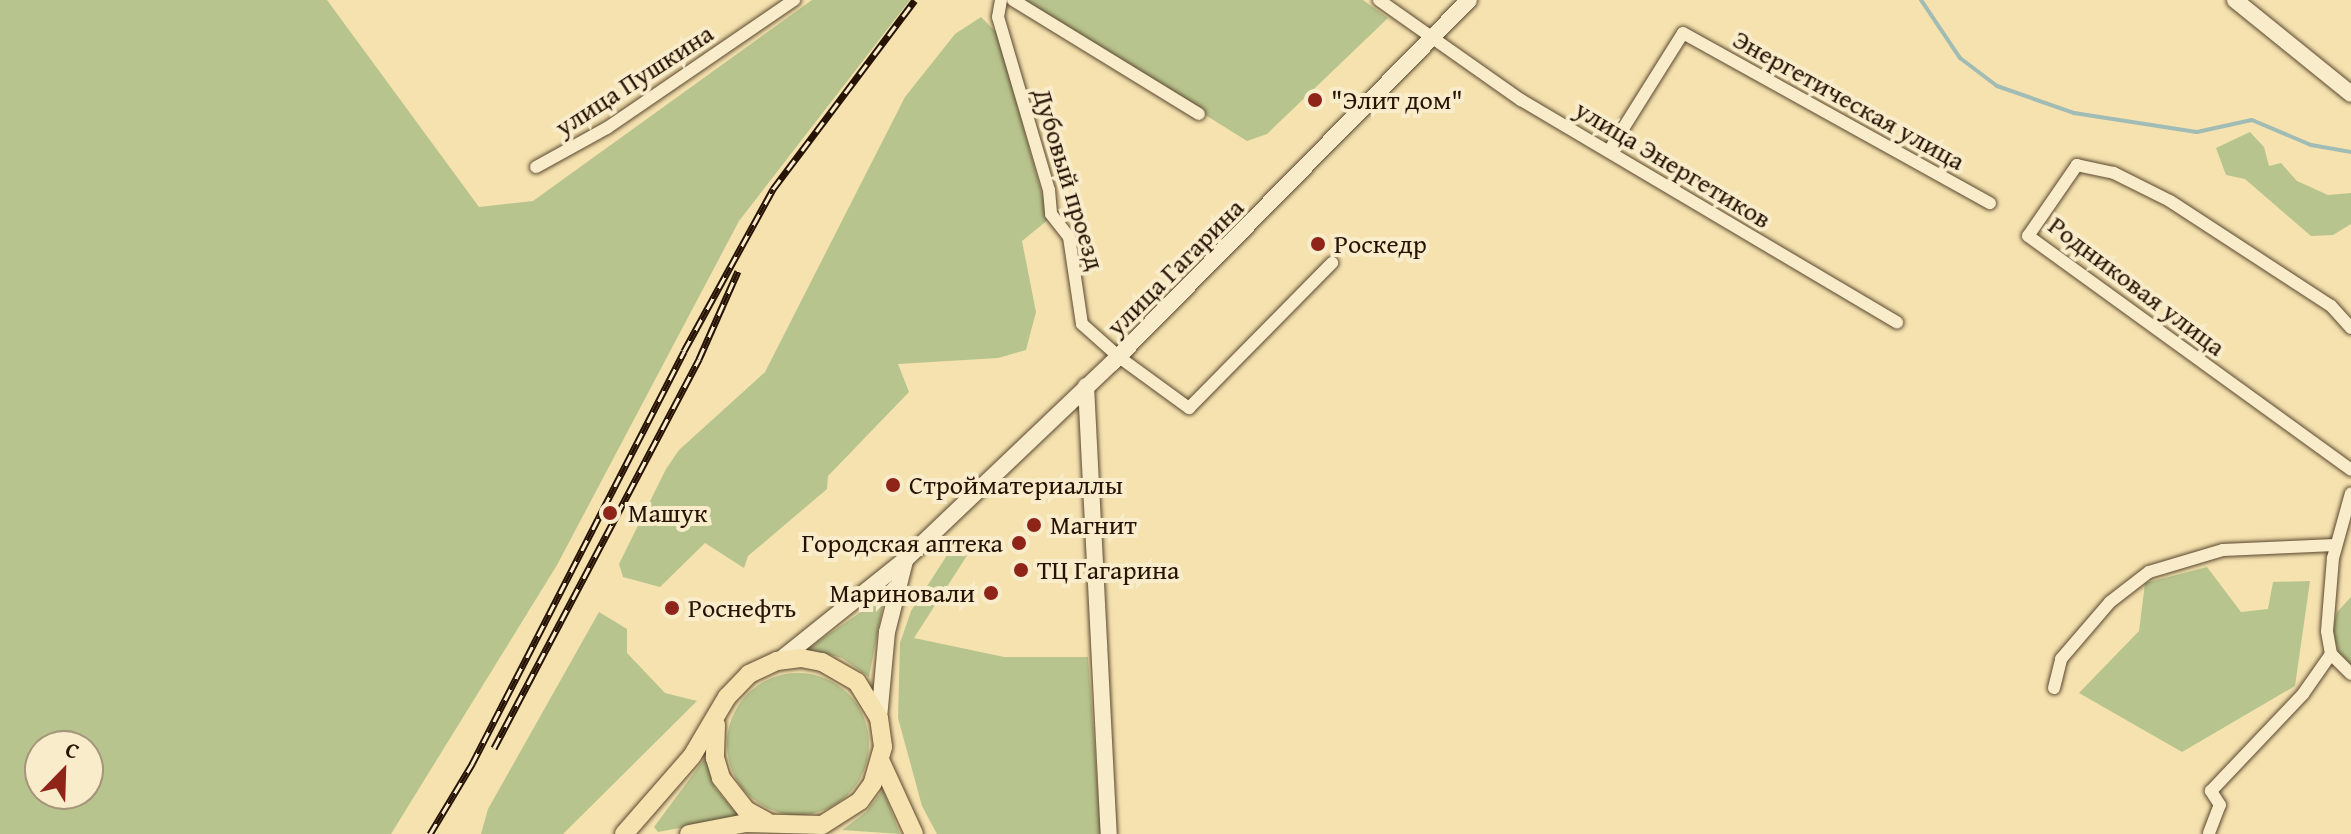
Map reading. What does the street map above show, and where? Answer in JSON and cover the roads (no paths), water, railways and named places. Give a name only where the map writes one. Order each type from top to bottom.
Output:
[{"type":"main road","name":"улица Гагарина","points":[[780,660],[906,559],[1119,357],[1469,0]]},
{"type":"main road","points":[[2235,0],[2351,94]]},
{"type":"main road","points":[[1086,386],[1109,834]]},
{"type":"main road","points":[[906,559],[887,632],[879,718],[881,762],[914,834]]},
{"type":"main road","points":[[624,834],[717,718],[737,685],[780,660],[822,662],[841,670],[871,699],[879,718]]},
{"type":"main road","points":[[717,718],[715,758],[731,795],[746,810],[799,829]]},
{"type":"main road","points":[[689,834],[746,823],[799,829],[822,825],[851,809],[873,783],[881,762]]},
{"type":"street","name":"улица Пушкина","points":[[536,167],[607,128],[794,0]]},
{"type":"street","name":"Дубовый проезд","points":[[1001,0],[998,17],[1049,190],[1051,214],[1069,237],[1082,324],[1119,357],[1189,408],[1332,263]]},
{"type":"street","points":[[1013,0],[1199,114]]},
{"type":"street","name":"улица Энергетиков","points":[[1379,0],[1433,35],[1521,100],[1897,322]]},
{"type":"street","name":"Энергетическая улица","points":[[1609,151],[1683,33],[1990,203]]},
{"type":"street","name":"Родниковая улица","points":[[2351,328],[2331,306],[2170,201],[2114,173],[2077,165],[2028,236],[2351,470]]},
{"type":"street","points":[[2351,493],[2335,545],[2327,631],[2331,654],[2351,674]]},
{"type":"street","points":[[2054,688],[2061,659],[2110,602],[2149,572],[2223,550],[2335,545]]},
{"type":"street","points":[[2209,833],[2220,805],[2211,791],[2303,694],[2331,654]]},
{"type":"waterway","points":[[1921,0],[1960,58],[1997,86],[2074,113],[2197,132],[2252,120],[2311,145],[2351,152]]},
{"type":"railway","points":[[430,834],[472,764],[684,351],[773,189],[915,0]]},
{"type":"railway","points":[[494,748],[699,359],[738,271]]},
{"type":"place","name":"\"Элит дом\"","points":[[1315,100]]},
{"type":"place","name":"Роскедр","points":[[1318,244]]},
{"type":"place","name":"Стройматериаллы","points":[[893,485]]},
{"type":"place","name":"Машук","points":[[610,513]]},
{"type":"place","name":"Магнит","points":[[1034,525]]},
{"type":"place","name":"Городская аптека","points":[[1019,543]]},
{"type":"place","name":"ТЦ Гагарина","points":[[1021,570]]},
{"type":"place","name":"Мариновали","points":[[991,593]]},
{"type":"place","name":"Роснефть","points":[[672,608]]}]
